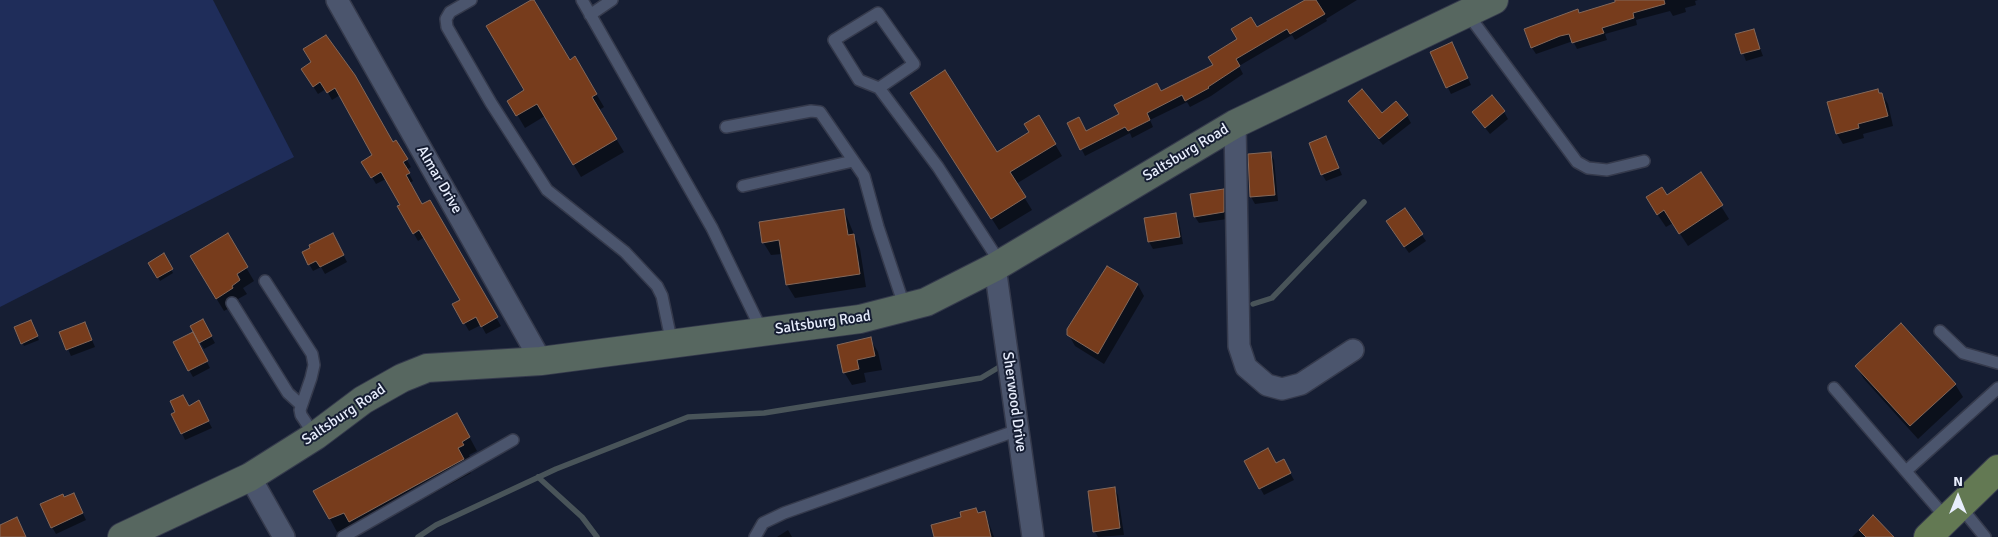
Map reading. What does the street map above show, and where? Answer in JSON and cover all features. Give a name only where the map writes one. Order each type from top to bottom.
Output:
[{"type":"main road","name":"Saltsburg Road","points":[[122,537],[250,477],[315,436],[363,400],[402,378],[428,368],[541,361],[672,344],[860,319],[926,302],[998,266],[1235,124],[1494,0]]},
{"type":"main road","points":[[1945,521],[1998,469]]},
{"type":"street","name":"Almar Drive","points":[[337,0],[541,361]]},
{"type":"street","points":[[1235,124],[1239,346],[1246,367],[1267,385],[1282,390],[1301,384],[1353,350]]},
{"type":"street","name":"Sherwood Drive","points":[[998,266],[1033,537]]},
{"type":"street","points":[[250,477],[284,537]]},
{"type":"lane","points":[[470,0],[450,12],[446,19],[447,27],[491,103],[548,190],[625,252],[657,286],[662,296],[672,344]]},
{"type":"lane","points":[[582,0],[712,228],[762,331]]},
{"type":"lane","points":[[590,14],[612,0]]},
{"type":"lane","points":[[879,88],[914,64],[878,13],[834,40],[859,80],[879,88],[938,167],[998,266]]},
{"type":"lane","points":[[1467,13],[1577,162],[1588,168],[1607,170],[1644,161]]},
{"type":"lane","points":[[726,127],[812,111],[820,112],[864,176],[878,227],[905,308]]},
{"type":"lane","points":[[743,186],[853,161]]},
{"type":"lane","points":[[265,281],[312,354],[314,365],[311,378],[300,404],[301,415],[315,436]]},
{"type":"lane","points":[[232,303],[288,393],[300,404]]},
{"type":"lane","points":[[1940,331],[1963,353],[1998,364]]},
{"type":"lane","points":[[1834,388],[1906,471],[1945,521],[1985,537]]},
{"type":"lane","points":[[1906,471],[1998,388]]},
{"type":"lane","points":[[755,537],[763,523],[784,513],[1018,430]]},
{"type":"lane","points":[[343,537],[513,440]]},
{"type":"shaded area","points":[[0,0],[213,0],[294,157],[0,307]]},
{"type":"building","points":[[534,0],[570,60],[575,56],[597,94],[592,97],[617,139],[573,165],[537,104],[516,116],[507,101],[524,90],[486,26]]},
{"type":"building","points":[[1305,0],[1316,0],[1325,14],[1290,34],[1287,29],[1236,59],[1240,66],[1209,88],[1185,101],[1182,95],[1147,113],[1150,120],[1128,131],[1125,127],[1080,150],[1067,123],[1079,117],[1086,131],[1119,114],[1114,105],[1157,83],[1161,91],[1213,65],[1208,57],[1237,39],[1231,29],[1251,17],[1257,27]]},
{"type":"building","points":[[1615,0],[1664,0],[1665,4],[1633,13],[1634,18],[1602,28],[1604,33],[1572,43],[1569,34],[1531,48],[1524,29],[1578,9],[1579,13],[1615,2]]},
{"type":"building","points":[[1754,29],[1760,49],[1741,54],[1735,34]]},
{"type":"building","points":[[326,35],[355,75],[393,142],[396,140],[408,159],[403,162],[410,173],[406,175],[422,204],[430,200],[498,317],[481,327],[476,317],[463,324],[452,304],[460,300],[419,230],[413,234],[397,206],[400,205],[381,172],[371,178],[361,162],[372,155],[335,88],[327,93],[320,82],[313,87],[301,69],[311,62],[303,49]]},
{"type":"building","points":[[1452,42],[1468,78],[1446,88],[1430,52]]},
{"type":"building","points":[[945,70],[997,152],[1029,132],[1024,124],[1039,115],[1056,144],[1010,172],[1026,197],[991,219],[910,93]]},
{"type":"building","points":[[1362,89],[1382,113],[1396,101],[1408,115],[1379,139],[1348,101]]},
{"type":"building","points":[[1878,89],[1879,93],[1882,93],[1888,116],[1858,124],[1859,128],[1836,134],[1827,102]]},
{"type":"building","points":[[1492,95],[1505,111],[1485,128],[1472,112]]},
{"type":"building","points":[[1326,136],[1339,168],[1321,175],[1309,143]]},
{"type":"building","points":[[1271,152],[1275,195],[1250,197],[1248,154]]},
{"type":"building","points":[[1701,172],[1723,205],[1679,234],[1664,210],[1657,215],[1646,197],[1662,187],[1667,195]]},
{"type":"building","points":[[1224,189],[1224,212],[1194,217],[1190,194]]},
{"type":"building","points":[[1405,208],[1423,234],[1404,247],[1386,221]]},
{"type":"building","points":[[844,209],[848,235],[854,234],[860,274],[786,285],[779,240],[762,243],[759,222]]},
{"type":"building","points":[[1176,213],[1180,237],[1148,242],[1144,218]]},
{"type":"building","points":[[228,233],[248,267],[237,274],[240,280],[232,286],[233,288],[216,299],[190,256]]},
{"type":"building","points":[[333,233],[344,255],[320,267],[316,261],[308,265],[302,252],[310,248],[309,245]]},
{"type":"building","points":[[164,253],[173,269],[157,278],[148,263]]},
{"type":"building","points":[[1107,266],[1138,284],[1098,354],[1067,335],[1067,329]]},
{"type":"building","points":[[203,319],[212,336],[199,343],[190,326]]},
{"type":"building","points":[[31,320],[38,336],[21,344],[14,327]]},
{"type":"building","points":[[85,322],[92,340],[66,350],[59,332]]},
{"type":"building","points":[[1901,323],[1956,384],[1910,426],[1855,366]]},
{"type":"building","points":[[193,332],[208,361],[188,371],[173,342]]},
{"type":"building","points":[[871,337],[875,356],[857,360],[859,369],[843,373],[837,345]]},
{"type":"building","points":[[183,395],[189,406],[199,400],[209,421],[181,434],[171,414],[175,412],[170,401]]},
{"type":"building","points":[[457,413],[470,437],[462,442],[464,445],[458,448],[464,459],[349,522],[344,513],[329,519],[313,491]]},
{"type":"building","points":[[1268,448],[1276,463],[1284,459],[1291,473],[1259,489],[1244,461]]},
{"type":"building","points":[[1115,487],[1120,528],[1093,532],[1088,491]]},
{"type":"building","points":[[74,493],[83,513],[51,528],[40,504],[63,494],[64,497]]},
{"type":"building","points":[[976,508],[978,513],[985,511],[991,537],[934,537],[931,525],[961,517],[960,512]]},
{"type":"building","points":[[1873,515],[1894,537],[1866,537],[1859,530]]},
{"type":"building","points":[[17,517],[26,537],[0,537],[0,525]]},
{"type":"waterway","points":[[1253,304],[1272,298],[1364,202]]},
{"type":"waterway","points":[[418,537],[436,525],[556,469],[688,417],[764,413],[981,378],[1001,366]]},
{"type":"waterway","points":[[538,477],[582,517],[597,537]]}]
